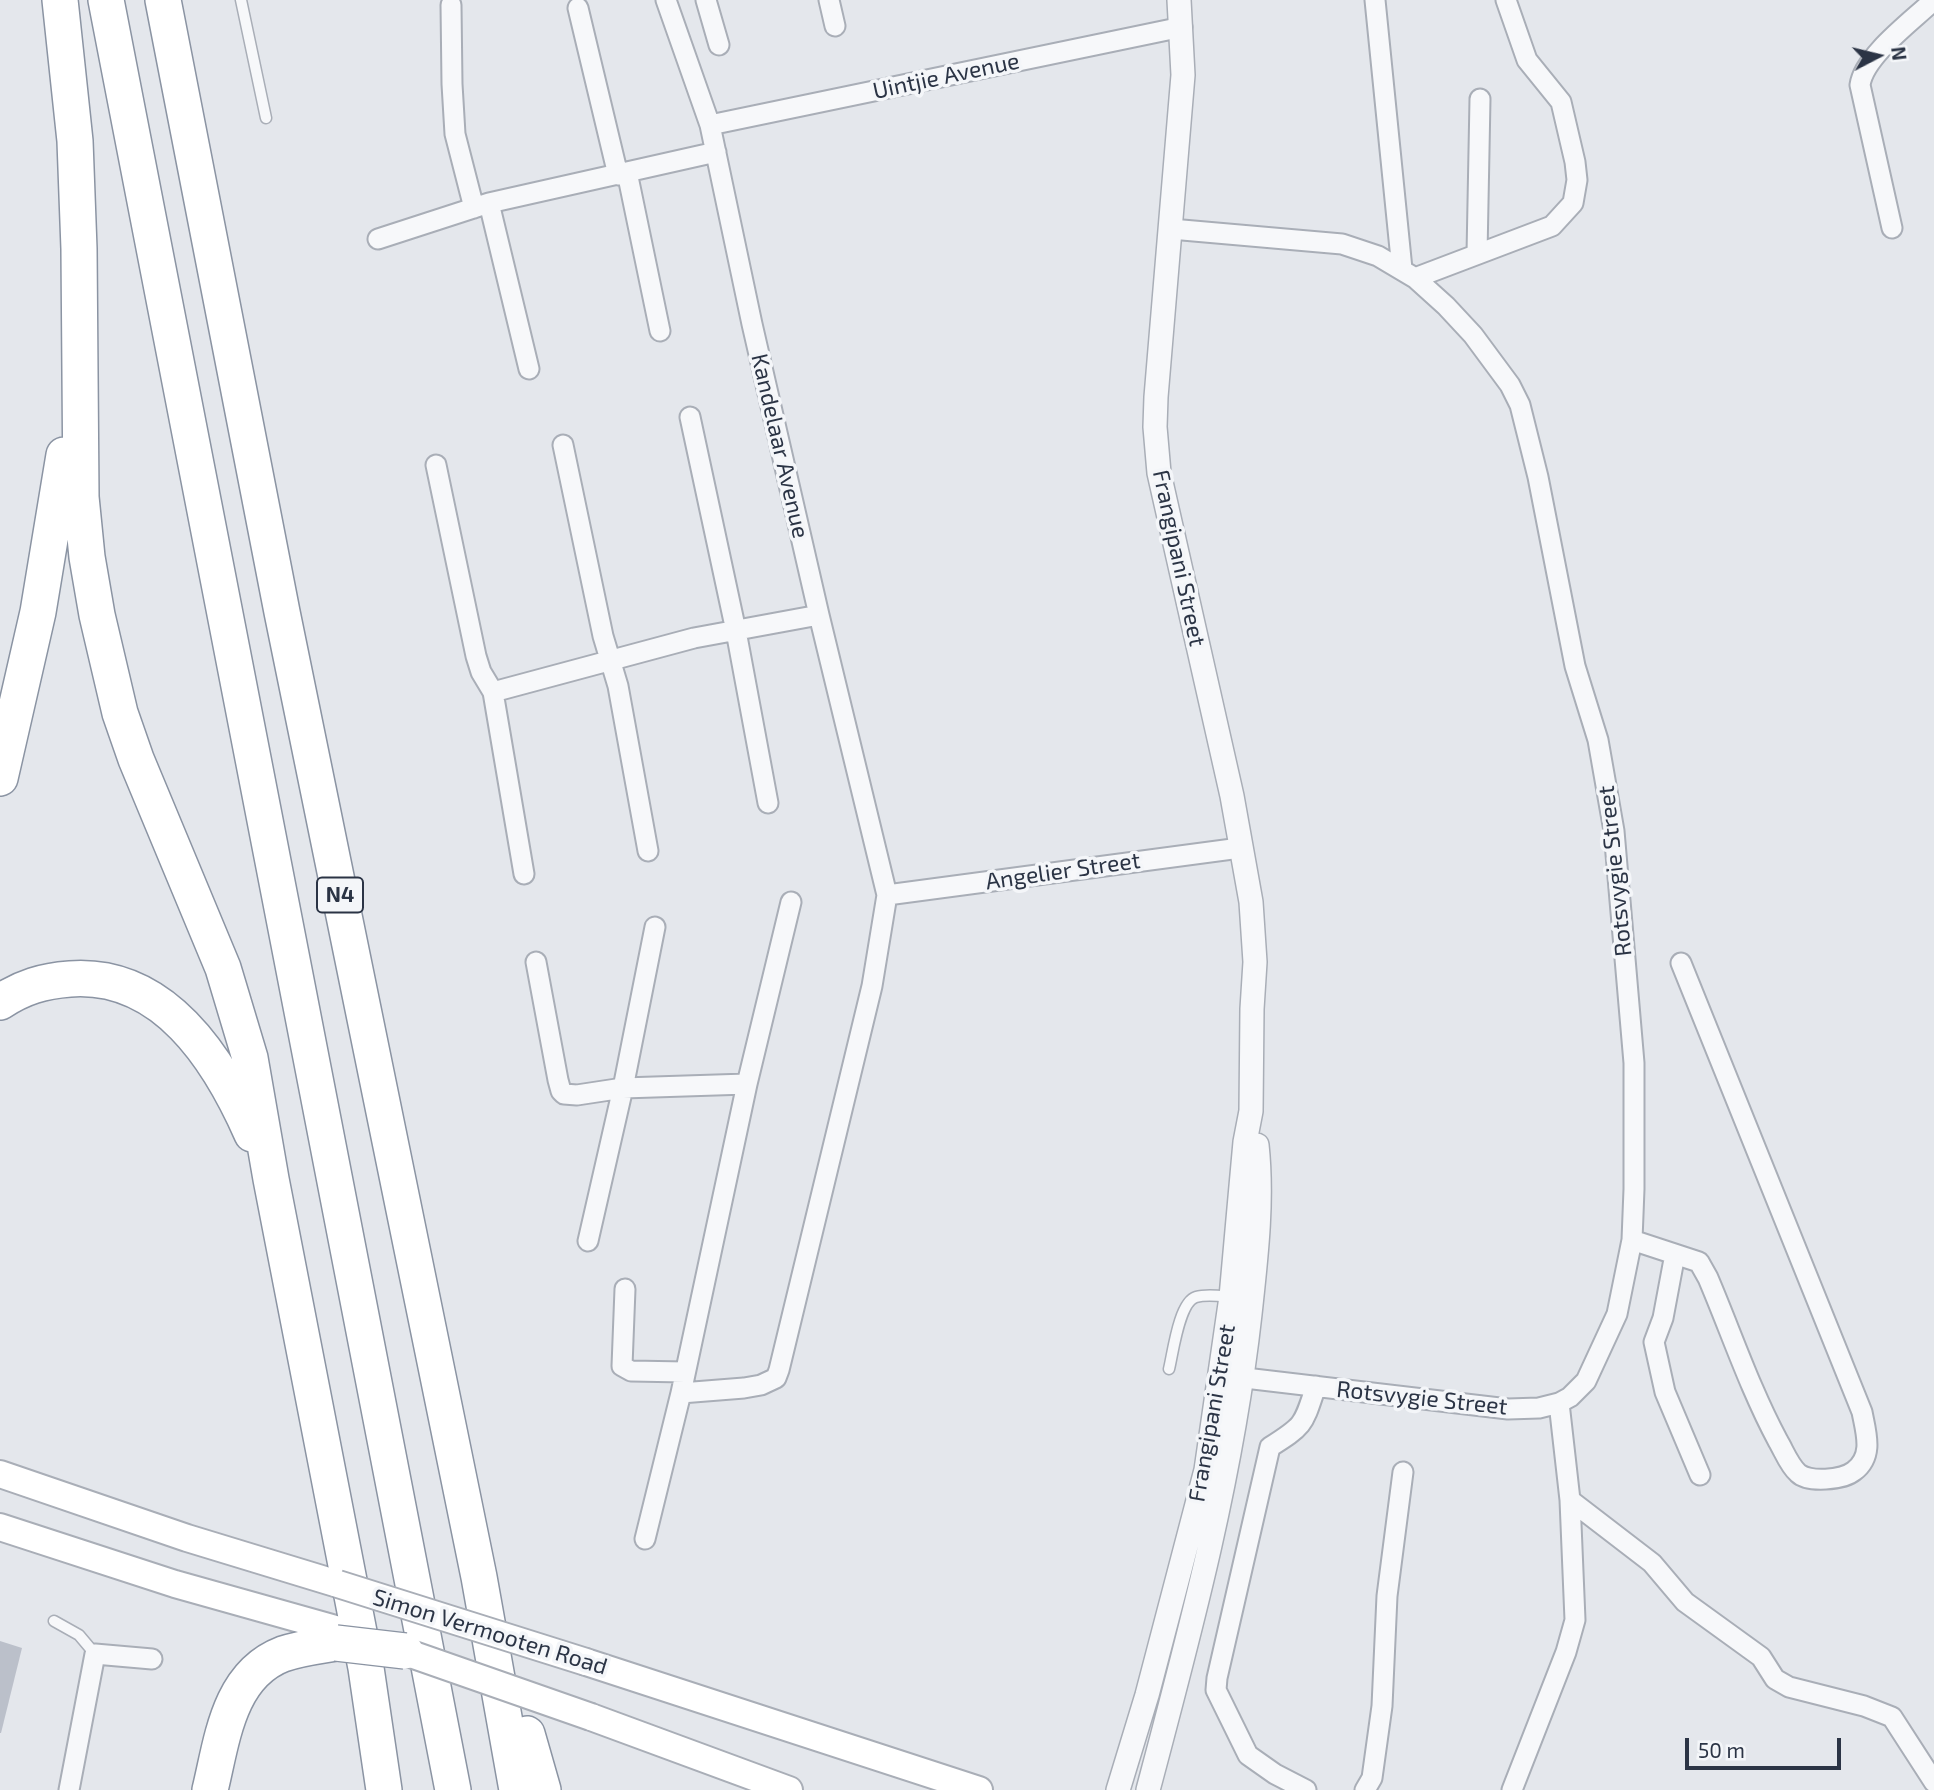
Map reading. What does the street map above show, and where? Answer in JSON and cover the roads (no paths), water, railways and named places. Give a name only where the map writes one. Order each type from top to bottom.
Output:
[{"type":"highway","points":[[60,0],[75,141],[79,249],[81,497],[87,557],[107,662],[120,713],[136,759],[212,939],[235,1004],[250,1058],[366,1668],[384,1790]]},
{"type":"highway","name":"N4","points":[[106,0],[453,1790]]},
{"type":"highway","name":"N4","points":[[163,0],[288,639],[479,1577],[517,1790]]},
{"type":"highway","points":[[0,778],[26,675],[41,600],[60,486],[79,335]]},
{"type":"highway","points":[[0,1002],[32,985],[79,978],[118,985],[162,1006],[189,1031],[224,1079],[271,1179]]},
{"type":"highway","points":[[479,1577],[544,1790]]},
{"type":"highway","points":[[210,1790],[221,1740],[234,1701],[250,1679],[268,1662],[282,1654],[341,1638],[405,1651]]},
{"type":"highway","points":[[366,1668],[397,1790]]},
{"type":"main road","name":"Simon Vermooten Road","points":[[0,1474],[187,1538],[586,1662],[979,1790]]},
{"type":"main road","name":"Simon Vermooten Road","points":[[0,1527],[341,1638]]},
{"type":"main road","name":"Simon Vermooten Road","points":[[405,1651],[789,1790]]},
{"type":"street","name":"Kandelaar Avenue","points":[[666,0],[710,125],[752,324],[887,895]]},
{"type":"street","points":[[706,0],[719,45]]},
{"type":"street","points":[[829,0],[835,26]]},
{"type":"street","name":"Frangipani Street","points":[[1148,1790],[1220,1507],[1232,1376],[1231,1297],[1245,1142],[1251,1111],[1255,950],[1251,902],[1220,737],[1159,473],[1155,427],[1183,75],[1179,0]]},
{"type":"street","points":[[1375,0],[1409,274],[1477,254],[1552,226],[1573,203],[1577,180],[1560,102],[1527,60],[1506,0]]},
{"type":"street","points":[[1892,228],[1860,85],[1861,76],[1872,60],[1934,0]]},
{"type":"street","points":[[451,5],[455,134],[481,205],[529,369]]},
{"type":"street","points":[[578,8],[660,331]]},
{"type":"street","name":"Uintjie Avenue","points":[[710,125],[1182,27]]},
{"type":"street","points":[[1477,254],[1480,99]]},
{"type":"street","points":[[378,239],[481,205],[716,152]]},
{"type":"street","name":"Rotsvygie Street","points":[[1171,229],[1342,244],[1377,256],[1409,274],[1473,335],[1510,385],[1520,405],[1538,477],[1576,666],[1598,740],[1614,831],[1634,1063],[1632,1240],[1617,1314],[1586,1381],[1570,1397],[1539,1408],[1508,1409],[1232,1376]]},
{"type":"street","points":[[691,417],[736,631],[768,803]]},
{"type":"street","points":[[562,445],[585,555],[618,686],[648,851]]},
{"type":"street","points":[[436,465],[476,656],[481,672],[493,692],[523,874]]},
{"type":"street","points":[[493,692],[694,638],[819,615]]},
{"type":"street","name":"Angelier Street","points":[[887,895],[1240,848]]},
{"type":"street","points":[[681,1393],[761,1385],[776,1378],[872,986],[887,895]]},
{"type":"street","points":[[645,1539],[681,1393],[747,1084],[791,902]]},
{"type":"street","points":[[589,1241],[655,927]]},
{"type":"street","points":[[536,962],[561,1091],[564,1094],[577,1095],[623,1088],[747,1084]]},
{"type":"street","points":[[1632,1240],[1699,1262],[1709,1278],[1766,1417],[1798,1473],[1810,1479],[1833,1478],[1853,1472],[1867,1455],[1862,1412],[1681,963]]},
{"type":"street","name":"Frangipani Street","points":[[1118,1790],[1147,1695],[1232,1376],[1256,1257],[1258,1157],[1251,1111]]},
{"type":"street","points":[[1675,1254],[1663,1318],[1654,1342],[1665,1392],[1700,1475]]},
{"type":"street","points":[[625,1289],[622,1366],[631,1371],[685,1372]]},
{"type":"street","points":[[1306,1790],[1275,1774],[1248,1755],[1216,1690],[1270,1447],[1295,1432],[1304,1422],[1316,1386]]},
{"type":"street","points":[[1512,1790],[1573,1632],[1575,1620],[1570,1500],[1559,1403]]},
{"type":"street","points":[[1365,1790],[1372,1778],[1382,1706],[1387,1596],[1403,1472]]},
{"type":"street","points":[[1570,1500],[1652,1563],[1685,1602],[1760,1657],[1775,1679],[1789,1687],[1864,1706],[1892,1717],[1934,1782]]},
{"type":"street","points":[[69,1790],[95,1654],[152,1659]]},
{"type":"lane","points":[[241,0],[267,118]]},
{"type":"lane","points":[[1169,1369],[1182,1313],[1191,1299],[1204,1296],[1231,1297]]},
{"type":"lane","points":[[54,1621],[79,1635],[95,1654]]}]
